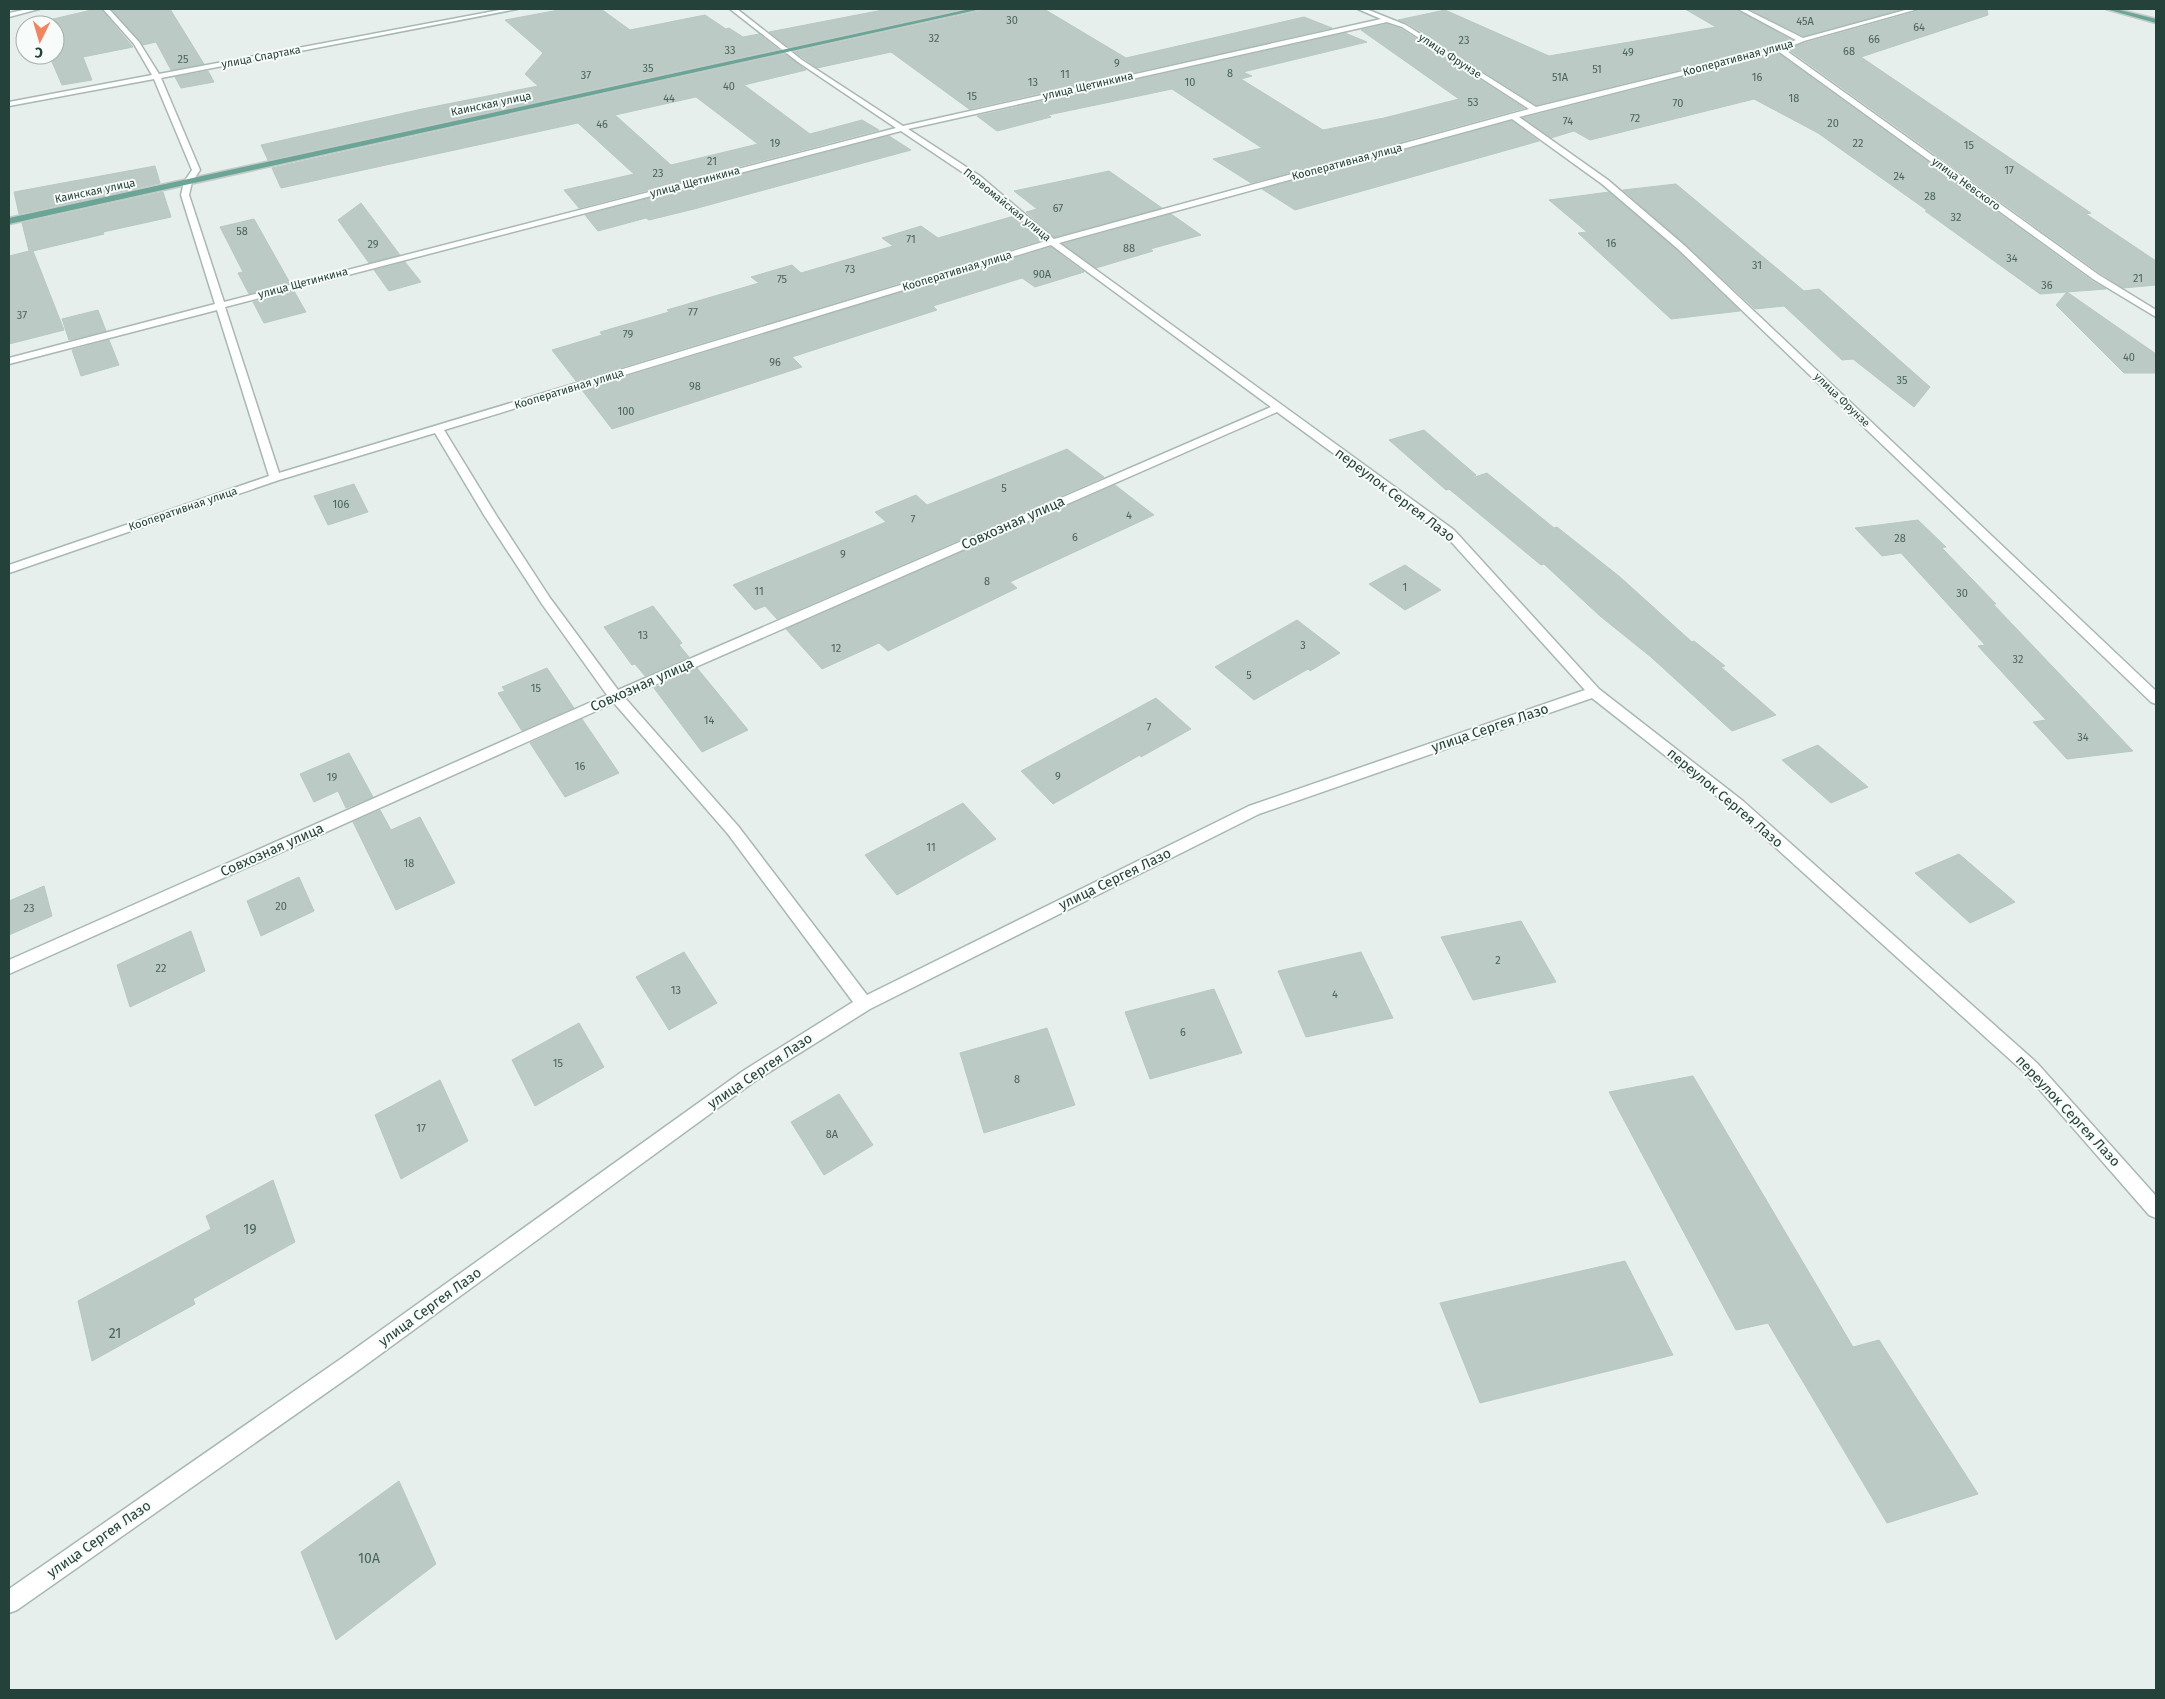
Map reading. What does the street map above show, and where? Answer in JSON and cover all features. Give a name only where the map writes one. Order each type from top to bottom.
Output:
[{"type":"main road","name":"Каинская улица","points":[[9,221],[978,9]]},
{"type":"main road","points":[[2109,9],[2156,21]]},
{"type":"street","points":[[9,15],[36,9]]},
{"type":"street","points":[[106,9],[137,43],[157,77],[196,170],[188,182],[185,195],[275,478]]},
{"type":"street","name":"улица Спартака","points":[[9,104],[514,9]]},
{"type":"street","name":"Первомайская улица","points":[[733,9],[787,51],[977,178],[1052,242],[1277,408]]},
{"type":"street","name":"улица Фрунзе","points":[[1361,9],[1404,26],[1535,110]]},
{"type":"street","points":[[1741,9],[1802,40]]},
{"type":"street","name":"Кооперативная улица","points":[[9,569],[275,478],[1052,242],[1535,110],[1779,49],[1802,40],[1915,9]]},
{"type":"street","name":"улица Щетинкина","points":[[9,361],[221,304],[903,128],[1385,20]]},
{"type":"street","name":"улица Невского","points":[[1779,49],[2096,278],[2156,314]]},
{"type":"street","name":"улица Фрунзе","points":[[1515,117],[1605,182],[1681,247],[2156,699]]},
{"type":"street","name":"переулок Сергея Лазо","points":[[1277,408],[1450,533],[1594,692],[1738,804],[2031,1068],[2156,1208]]},
{"type":"street","name":"Совхозная улица","points":[[9,967],[616,697],[1277,408]]},
{"type":"street","points":[[438,429],[490,516],[546,601],[616,697],[733,830],[864,1004]]},
{"type":"street","name":"улица Сергея Лазо","points":[[9,1602],[349,1365],[749,1076],[864,1004],[1254,810],[1594,692]]},
{"type":"building","points":[[101,9],[133,47],[83,57],[92,80],[62,85],[53,65],[65,65],[65,16]]},
{"type":"building","points":[[111,9],[170,9],[204,64],[171,70],[156,42],[143,45]]},
{"type":"building","points":[[564,9],[601,9],[630,30],[705,15],[726,29],[729,28],[743,37],[759,34],[778,49],[268,160],[261,145],[422,109],[538,86],[525,74],[543,53],[505,20]]},
{"type":"building","points":[[888,9],[962,9],[788,47],[769,32]]},
{"type":"building","points":[[983,9],[1044,9],[1126,58],[1304,17],[1332,28],[969,109],[891,52],[817,68],[795,52],[981,11]]},
{"type":"building","points":[[1685,9],[1736,9],[1792,40],[1776,46],[1536,105],[1407,23],[1398,20],[1445,10],[1549,56],[1716,27]]},
{"type":"building","points":[[1749,9],[1903,9],[1803,36]]},
{"type":"building","points":[[1920,9],[1987,9],[1988,15],[1861,57],[2091,213],[2086,214],[2156,261],[2156,285],[2123,288],[1788,49],[1919,11]]},
{"type":"building","points":[[1387,24],[1401,29],[1524,108],[1251,183],[1213,159],[1262,148],[1172,89],[1048,115],[1051,117],[997,131],[977,116],[1345,33],[1367,42],[1243,72],[1252,76],[1241,79],[1323,130],[1384,118],[1459,99],[1361,30]]},
{"type":"building","points":[[1778,53],[2092,281],[2106,289],[2040,294],[1818,133],[1754,99],[1590,140],[1574,131],[1551,138],[1523,118]]},
{"type":"building","points":[[785,54],[806,70],[744,85],[810,134],[862,120],[879,130],[579,208],[564,190],[634,174],[578,123],[281,188],[272,168]],"holes":[[[696,97],[758,144],[671,165],[615,115]]]},
{"type":"building","points":[[208,71],[214,82],[181,88],[175,77]]},
{"type":"building","points":[[1512,121],[1539,141],[1295,210],[1262,189]]},
{"type":"building","points":[[889,136],[911,150],[694,209],[649,220],[646,218],[598,231],[585,215]]},
{"type":"building","points":[[155,166],[160,183],[19,214],[14,192]]},
{"type":"building","points":[[1109,171],[1162,208],[1054,237],[1026,212],[1037,209],[1014,191]]},
{"type":"building","points":[[1676,184],[1804,291],[1819,289],[1930,387],[1914,407],[1853,359],[1842,360],[1784,306],[1755,309],[1623,190]]},
{"type":"building","points":[[163,192],[171,217],[103,232],[104,234],[33,251],[64,330],[9,344],[9,256],[29,251],[22,223]]},
{"type":"building","points":[[1609,192],[1677,250],[1740,311],[1671,319],[1578,233],[1587,232],[1549,200]]},
{"type":"building","points":[[361,203],[400,255],[369,263],[338,220]]},
{"type":"building","points":[[1171,214],[1201,235],[1150,249],[1153,251],[1096,268],[1063,244]]},
{"type":"building","points":[[1014,216],[1042,240],[576,381],[552,350],[602,335],[600,332],[669,312],[667,310],[759,283],[751,277],[792,265],[801,273],[893,246],[882,238],[921,226],[938,238]]},
{"type":"building","points":[[254,219],[290,283],[249,294],[238,273],[243,272],[220,227]]},
{"type":"building","points":[[1051,247],[1084,272],[1035,287],[1022,278],[933,306],[937,310],[792,357],[802,367],[612,429],[582,390]]},
{"type":"building","points":[[405,262],[421,282],[389,291],[374,270]]},
{"type":"building","points":[[294,291],[306,312],[264,323],[253,302]]},
{"type":"building","points":[[2067,292],[2156,354],[2156,373],[2124,373],[2056,305]]},
{"type":"building","points":[[98,310],[106,331],[69,340],[62,319]]},
{"type":"building","points":[[109,340],[119,365],[81,376],[72,350]]},
{"type":"building","points":[[1424,430],[1476,475],[1469,479],[1487,473],[1554,528],[1557,527],[1620,577],[1692,642],[1694,641],[1725,666],[1721,667],[1776,715],[1732,731],[1651,657],[1600,616],[1544,564],[1541,565],[1449,489],[1446,490],[1389,440]]},
{"type":"building","points":[[1067,449],[1104,477],[777,619],[765,606],[755,610],[733,585],[886,522],[875,512],[916,495],[927,505]]},
{"type":"building","points":[[354,484],[368,512],[328,525],[314,496]]},
{"type":"building","points":[[1115,485],[1154,515],[1010,582],[1017,588],[888,651],[879,643],[822,669],[786,629]]},
{"type":"building","points":[[1918,520],[1946,547],[1942,548],[1996,604],[1993,604],[2133,751],[2067,759],[2033,722],[2046,720],[1978,646],[1985,645],[1901,553],[1882,556],[1855,528]]},
{"type":"building","points":[[1405,565],[1441,590],[1405,610],[1369,584]]},
{"type":"building","points":[[653,606],[682,643],[679,645],[689,657],[645,676],[635,664],[632,665],[604,627]]},
{"type":"building","points":[[1297,620],[1340,653],[1254,700],[1215,667]]},
{"type":"building","points":[[547,668],[574,708],[522,731],[498,693],[505,691],[502,687]]},
{"type":"building","points":[[697,668],[748,730],[702,752],[654,688]]},
{"type":"building","points":[[1156,698],[1191,729],[1141,757],[1140,755],[1053,804],[1021,771]]},
{"type":"building","points":[[582,719],[619,773],[565,797],[530,743]]},
{"type":"building","points":[[1818,745],[1868,787],[1831,803],[1782,760]]},
{"type":"building","points":[[349,753],[373,797],[346,808],[338,791],[314,802],[300,774]]},
{"type":"building","points":[[963,803],[996,839],[897,895],[865,855]]},
{"type":"building","points":[[380,810],[391,830],[420,817],[455,883],[396,910],[353,822]]},
{"type":"building","points":[[1959,854],[2015,902],[1970,923],[1915,873]]},
{"type":"building","points":[[299,877],[314,911],[261,936],[247,901]]},
{"type":"building","points":[[44,886],[52,916],[9,935],[9,901]]},
{"type":"building","points":[[1521,921],[1556,982],[1473,1000],[1441,937]]},
{"type":"building","points":[[191,931],[205,971],[130,1007],[117,965]]},
{"type":"building","points":[[684,952],[717,1003],[669,1030],[636,977]]},
{"type":"building","points":[[1361,952],[1393,1018],[1306,1037],[1278,971]]},
{"type":"building","points":[[1214,989],[1242,1053],[1150,1079],[1125,1012]]},
{"type":"building","points":[[579,1023],[604,1067],[535,1106],[512,1060]]},
{"type":"building","points":[[1047,1028],[1075,1105],[984,1133],[960,1053]]},
{"type":"building","points":[[1693,1076],[1853,1347],[1879,1340],[1978,1494],[1887,1523],[1768,1323],[1736,1330],[1609,1092]]},
{"type":"building","points":[[440,1080],[468,1141],[401,1179],[375,1115]]},
{"type":"building","points":[[839,1094],[873,1145],[824,1175],[791,1122]]},
{"type":"building","points":[[273,1180],[295,1242],[193,1299],[195,1304],[92,1361],[78,1301],[211,1229],[206,1216]]},
{"type":"building","points":[[1625,1261],[1673,1355],[1480,1403],[1440,1303]]},
{"type":"building","points":[[399,1481],[436,1564],[336,1640],[301,1552]]}]
